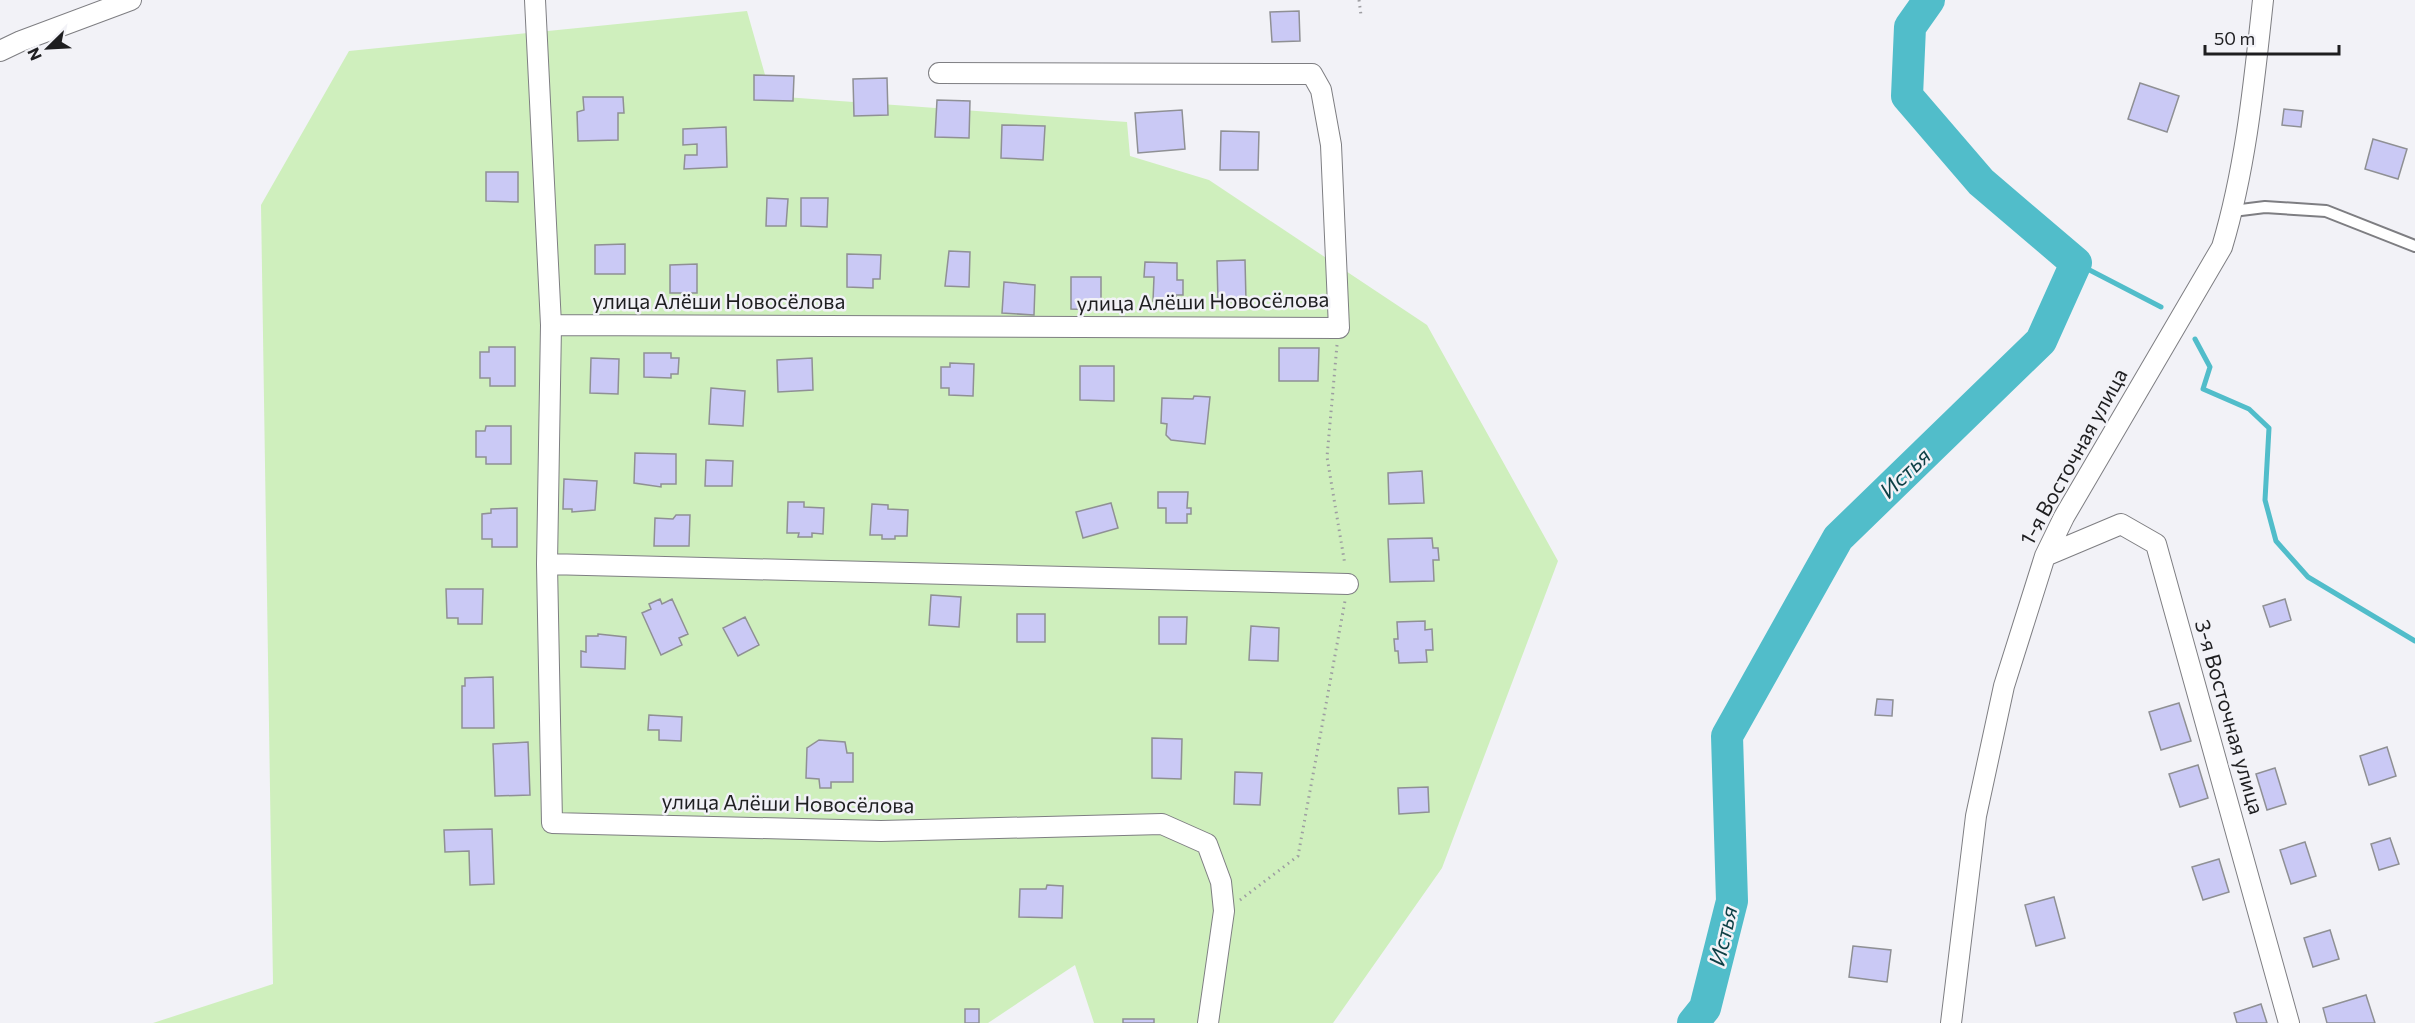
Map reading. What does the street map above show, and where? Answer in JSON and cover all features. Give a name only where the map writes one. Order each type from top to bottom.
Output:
[{"type":"street","points":[[0,51],[131,0]]},
{"type":"street","name":"улица Алёши Новосёлова","points":[[535,0],[551,325],[547,564],[552,823],[881,831],[1162,824],[1207,844],[1221,882],[1224,911]]},
{"type":"street","name":"1-я Восточная улица","points":[[1951,1023],[1976,816],[2004,686],[2044,556],[2064,517],[2222,247],[2233,211],[2252,105],[2263,0]]},
{"type":"street","name":"улица Алёши Новосёлова","points":[[551,325],[1339,328],[1331,145],[1321,90],[1312,74],[939,73]]},
{"type":"street","name":"3-я Восточная улица","points":[[2044,556],[2121,524],[2156,544],[2289,1023]]},
{"type":"street","points":[[547,564],[1348,584]]},
{"type":"street","points":[[1208,1023],[1224,911]]},
{"type":"lane","points":[[2233,211],[2265,207],[2326,211],[2415,246]]},
{"type":"path","points":[[1359,0],[1361,15]]},
{"type":"path","points":[[1224,911],[1298,856],[1348,584],[1327,457],[1339,328]]},
{"type":"green space","points":[[747,11],[771,96],[1127,122],[1130,156],[1209,180],[1427,325],[1558,561],[1442,868],[1333,1023],[1094,1023],[1075,965],[988,1023],[153,1023],[273,984],[261,205],[349,51]]},
{"type":"building","points":[[1299,11],[1300,41],[1272,42],[1270,12]]},
{"type":"building","points":[[754,75],[794,76],[793,101],[754,100]]},
{"type":"building","points":[[887,78],[888,115],[854,116],[853,79]]},
{"type":"building","points":[[2140,83],[2179,96],[2167,132],[2128,119]]},
{"type":"building","points":[[583,97],[623,97],[624,113],[618,113],[618,140],[578,141],[577,112],[584,110]]},
{"type":"building","points":[[937,100],[970,101],[969,138],[935,137]]},
{"type":"building","points":[[2284,109],[2303,111],[2301,127],[2282,125]]},
{"type":"building","points":[[1182,110],[1185,149],[1138,153],[1135,113]]},
{"type":"building","points":[[1002,125],[1045,126],[1043,160],[1001,158]]},
{"type":"building","points":[[726,127],[727,167],[684,169],[685,155],[697,155],[697,144],[683,145],[683,129]]},
{"type":"building","points":[[1221,131],[1259,132],[1258,170],[1220,170]]},
{"type":"building","points":[[2373,139],[2407,149],[2398,179],[2365,169]]},
{"type":"building","points":[[486,172],[518,172],[518,202],[486,201]]},
{"type":"building","points":[[767,198],[788,199],[786,226],[766,226]]},
{"type":"building","points":[[801,198],[828,198],[827,227],[801,226]]},
{"type":"building","points":[[625,244],[625,274],[595,274],[595,245]]},
{"type":"building","points":[[949,251],[970,252],[969,287],[945,286]]},
{"type":"building","points":[[847,254],[881,255],[880,279],[873,279],[873,288],[847,287]]},
{"type":"building","points":[[1245,260],[1246,301],[1218,302],[1217,261]]},
{"type":"building","points":[[1145,262],[1177,263],[1177,280],[1183,280],[1183,295],[1176,295],[1176,302],[1153,301],[1154,277],[1144,277]]},
{"type":"building","points":[[697,264],[697,293],[670,293],[670,265]]},
{"type":"building","points":[[1071,277],[1101,277],[1101,310],[1071,309]]},
{"type":"building","points":[[1004,282],[1035,285],[1034,315],[1002,313]]},
{"type":"building","points":[[489,347],[515,347],[515,386],[490,386],[490,378],[480,378],[480,352],[489,352]]},
{"type":"building","points":[[1279,348],[1319,348],[1318,381],[1279,381]]},
{"type":"building","points":[[644,353],[671,353],[671,358],[679,358],[678,374],[671,374],[671,378],[644,377]]},
{"type":"building","points":[[591,358],[619,359],[618,394],[590,393]]},
{"type":"building","points":[[812,358],[813,390],[778,392],[777,360]]},
{"type":"building","points":[[950,363],[974,364],[973,396],[949,395],[949,388],[941,388],[941,367],[950,367]]},
{"type":"building","points":[[1080,366],[1114,366],[1114,401],[1080,400]]},
{"type":"building","points":[[711,388],[745,391],[743,426],[709,424]]},
{"type":"building","points":[[1194,396],[1210,397],[1205,444],[1171,440],[1166,435],[1167,424],[1161,423],[1162,398],[1193,399]]},
{"type":"building","points":[[486,426],[511,426],[511,464],[486,464],[486,457],[476,457],[476,431],[485,431]]},
{"type":"building","points":[[635,453],[676,454],[676,484],[661,484],[661,487],[634,483]]},
{"type":"building","points":[[706,460],[733,461],[732,486],[705,486]]},
{"type":"building","points":[[1422,471],[1424,503],[1389,504],[1388,473]]},
{"type":"building","points":[[564,479],[597,481],[595,510],[572,512],[572,509],[563,509]]},
{"type":"building","points":[[1158,492],[1188,492],[1187,508],[1191,508],[1191,514],[1187,514],[1187,523],[1166,523],[1166,508],[1158,508]]},
{"type":"building","points":[[788,502],[804,502],[804,507],[824,508],[823,534],[812,533],[812,537],[798,537],[799,533],[787,533]]},
{"type":"building","points":[[1111,503],[1118,528],[1083,538],[1076,512]]},
{"type":"building","points":[[872,504],[888,505],[888,509],[908,510],[907,536],[882,539],[882,535],[870,535]]},
{"type":"building","points":[[517,508],[517,547],[492,547],[492,539],[482,539],[482,514],[491,513],[491,509]]},
{"type":"building","points":[[676,515],[690,515],[689,546],[654,546],[655,518],[673,519]]},
{"type":"building","points":[[1432,538],[1433,548],[1438,548],[1439,560],[1433,560],[1434,581],[1390,582],[1388,539]]},
{"type":"building","points":[[446,589],[483,589],[482,624],[458,624],[458,618],[447,618]]},
{"type":"building","points":[[931,595],[961,597],[959,627],[929,625]]},
{"type":"building","points":[[660,599],[662,604],[672,599],[688,634],[679,638],[682,645],[661,655],[642,613],[651,609],[649,604]]},
{"type":"building","points":[[2285,599],[2291,620],[2270,627],[2263,606]]},
{"type":"building","points":[[1017,614],[1045,614],[1045,642],[1017,642]]},
{"type":"building","points":[[745,617],[759,645],[738,656],[723,628]]},
{"type":"building","points":[[1159,617],[1187,617],[1186,644],[1159,644]]},
{"type":"building","points":[[1425,621],[1425,630],[1432,629],[1433,650],[1426,650],[1427,662],[1399,663],[1394,639],[1398,639],[1397,622]]},
{"type":"building","points":[[1251,626],[1279,628],[1278,661],[1249,660]]},
{"type":"building","points":[[598,634],[626,637],[625,669],[581,667],[581,651],[586,652],[586,636],[598,636]]},
{"type":"building","points":[[493,677],[494,728],[462,728],[462,686],[465,686],[465,678]]},
{"type":"building","points":[[1877,699],[1893,700],[1892,716],[1875,715]]},
{"type":"building","points":[[2179,703],[2191,741],[2161,750],[2149,712]]},
{"type":"building","points":[[649,715],[682,717],[681,741],[659,740],[659,730],[648,730]]},
{"type":"building","points":[[1152,738],[1182,739],[1181,779],[1152,778]]},
{"type":"building","points":[[819,740],[845,742],[847,753],[853,753],[853,782],[831,782],[831,788],[820,788],[819,779],[806,778],[807,748]]},
{"type":"building","points":[[528,742],[530,795],[495,796],[493,744]]},
{"type":"building","points":[[2387,747],[2396,776],[2369,785],[2360,756]]},
{"type":"building","points":[[2198,765],[2208,798],[2180,807],[2169,774]]},
{"type":"building","points":[[2275,768],[2286,804],[2267,810],[2256,774]]},
{"type":"building","points":[[1235,772],[1262,773],[1260,805],[1234,804]]},
{"type":"building","points":[[1428,787],[1429,812],[1399,814],[1398,788]]},
{"type":"building","points":[[492,829],[494,884],[470,885],[469,851],[445,852],[444,830]]},
{"type":"building","points":[[2390,838],[2399,864],[2379,870],[2371,844]]},
{"type":"building","points":[[2305,842],[2316,876],[2291,884],[2280,850]]},
{"type":"building","points":[[2219,859],[2229,892],[2203,900],[2192,867]]},
{"type":"building","points":[[1047,885],[1063,886],[1062,918],[1019,917],[1020,889],[1046,889]]},
{"type":"building","points":[[2054,897],[2065,938],[2036,946],[2025,905]]},
{"type":"building","points":[[2330,930],[2339,959],[2313,967],[2304,938]]},
{"type":"building","points":[[1853,946],[1891,950],[1887,982],[1849,977]]},
{"type":"building","points":[[2366,995],[2375,1023],[2327,1023],[2323,1008]]},
{"type":"building","points":[[2261,1004],[2267,1023],[2237,1023],[2234,1013]]},
{"type":"building","points":[[965,1009],[979,1009],[979,1023],[965,1023]]},
{"type":"building","points":[[1123,1019],[1154,1019],[1154,1023],[1123,1023]]},
{"type":"waterway","name":"Истья","points":[[1693,1023],[1705,1008],[1732,901],[1727,736],[1838,538],[2041,341],[2076,263],[1981,182],[1907,96],[1910,27],[1929,0]]},
{"type":"waterway","points":[[2076,263],[2161,307]]},
{"type":"waterway","points":[[2195,339],[2210,367],[2203,389],[2249,409],[2269,428],[2265,500],[2276,541],[2308,577],[2415,641]]}]
